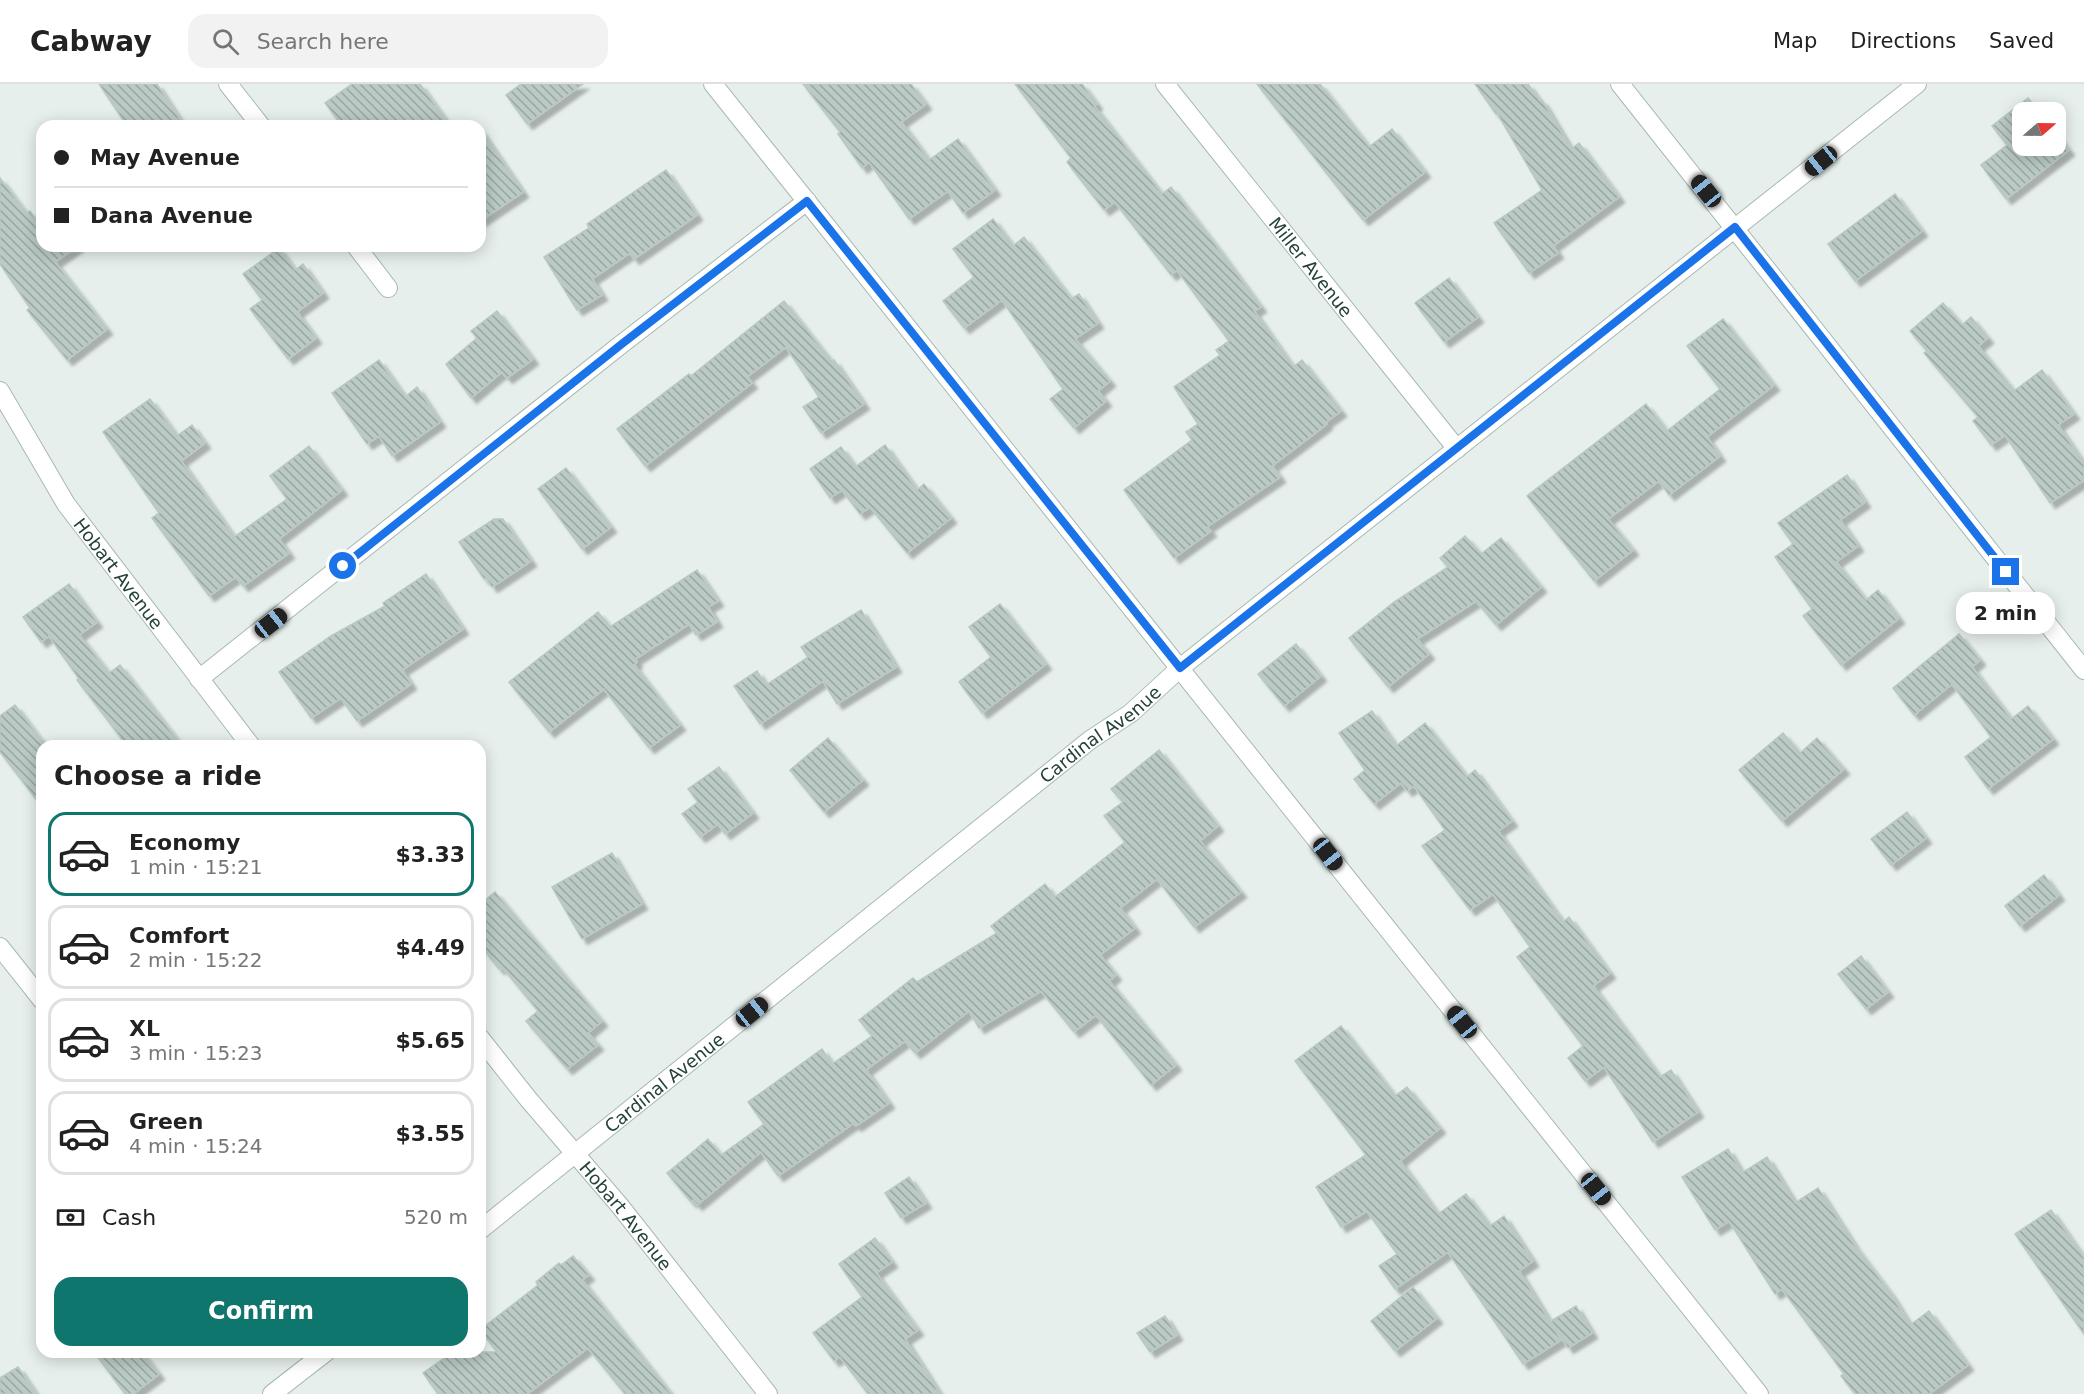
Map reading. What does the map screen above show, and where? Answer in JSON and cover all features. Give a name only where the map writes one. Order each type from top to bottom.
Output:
[{"type":"street","points":[[228,84],[256,120]]},
{"type":"street","points":[[713,84],[1759,1394]]},
{"type":"street","name":"Miller Avenue","points":[[1165,84],[1457,449]]},
{"type":"street","points":[[1620,84],[2084,670]]},
{"type":"street","name":"Cardinal Avenue","points":[[486,1225],[1090,740],[1131,713],[1180,668],[1917,84]]},
{"type":"street","points":[[199,679],[623,343],[807,201]]},
{"type":"street","points":[[361,252],[388,288]]},
{"type":"street","name":"Hobart Avenue","points":[[0,391],[66,504],[246,740]]},
{"type":"street","points":[[0,947],[36,992]]},
{"type":"street","name":"Hobart Avenue","points":[[486,1046],[529,1100],[620,1206],[768,1394]]},
{"type":"street","points":[[272,1394],[318,1358]]},
{"type":"building","points":[[99,84],[157,84],[180,120],[123,120]]},
{"type":"building","points":[[352,84],[420,84],[446,120],[338,120],[325,103]]},
{"type":"building","points":[[521,84],[583,84],[527,124],[506,95]]},
{"type":"building","points":[[803,84],[911,84],[926,104],[901,122],[929,160],[958,139],[995,190],[963,213],[948,191],[909,219],[869,162],[862,168],[838,134],[840,132]]},
{"type":"building","points":[[1015,84],[1082,84],[1097,104],[1094,106],[1162,194],[1171,187],[1214,243],[1261,307],[1254,311],[1293,367],[1302,360],[1341,411],[1272,466],[1280,477],[1207,527],[1211,531],[1174,558],[1124,490],[1192,440],[1186,432],[1198,424],[1174,387],[1220,355],[1216,350],[1229,341],[1177,270],[1171,275],[1115,202],[1104,210],[1067,162],[1071,158]]},
{"type":"building","points":[[1257,84],[1320,84],[1369,147],[1392,129],[1425,172],[1363,220]]},
{"type":"building","points":[[1475,84],[1528,84],[1540,101],[1542,100],[1571,149],[1579,143],[1619,197],[1553,246],[1558,253],[1529,273],[1494,223],[1542,190],[1497,113]]},
{"type":"building","points":[[2012,110],[2012,156],[2061,156],[2006,199],[1981,165],[2007,145],[1992,126]]},
{"type":"building","points":[[486,138],[523,192],[486,217]]},
{"type":"building","points":[[666,170],[697,215],[634,259],[630,253],[592,279],[602,295],[577,310],[544,257],[589,228],[587,224]]},
{"type":"building","points":[[0,178],[26,213],[30,211],[36,220],[36,252],[69,252],[55,262],[107,329],[67,360],[27,310],[30,308],[0,264]]},
{"type":"building","points":[[1895,194],[1922,231],[1855,281],[1828,244]]},
{"type":"building","points":[[993,219],[1013,246],[1024,237],[1071,299],[1079,294],[1098,323],[1075,339],[1110,381],[1098,391],[1106,401],[1074,428],[1050,399],[1063,389],[1002,300],[964,328],[943,301],[974,277],[953,249]]},
{"type":"building","points":[[273,252],[282,252],[295,270],[303,264],[323,293],[297,312],[316,338],[288,359],[250,309],[262,300],[243,274]]},
{"type":"building","points":[[1449,278],[1478,317],[1444,342],[1415,303]]},
{"type":"building","points":[[784,301],[832,362],[834,360],[864,404],[821,433],[803,407],[819,397],[786,347],[747,377],[752,383],[645,466],[617,429],[689,374],[691,376]]},
{"type":"building","points":[[1943,303],[1962,325],[1971,317],[1988,338],[1978,346],[2014,391],[2042,370],[2074,414],[2058,425],[2084,464],[2084,480],[2050,503],[2005,435],[1991,445],[1973,421],[1978,417],[1924,353],[1927,351],[1910,331]]},
{"type":"building","points":[[497,311],[533,359],[507,378],[502,372],[471,398],[446,364],[477,338],[471,331]]},
{"type":"building","points":[[1723,319],[1774,385],[1707,437],[1720,456],[1669,495],[1659,481],[1608,519],[1633,550],[1594,581],[1527,496],[1646,404],[1667,431],[1720,389],[1687,346]]},
{"type":"building","points":[[379,360],[405,397],[417,387],[440,422],[392,456],[379,436],[367,444],[332,393]]},
{"type":"building","points":[[150,399],[177,436],[192,425],[205,443],[181,461],[234,537],[287,499],[270,476],[309,446],[342,490],[279,539],[289,553],[243,586],[236,577],[209,596],[152,518],[159,513],[103,432]]},
{"type":"building","points":[[885,445],[917,490],[924,484],[951,518],[907,553],[870,507],[860,514],[842,490],[830,498],[810,469],[841,447],[855,467]]},
{"type":"building","points":[[566,468],[611,527],[582,549],[538,489]]},
{"type":"building","points":[[1847,475],[1865,502],[1840,520],[1858,546],[1836,562],[1866,600],[1878,590],[1899,618],[1841,665],[1803,616],[1812,609],[1775,557],[1793,544],[1778,523]]},
{"type":"building","points":[[494,519],[503,519],[531,561],[492,587],[459,542]]},
{"type":"building","points":[[1465,536],[1481,554],[1501,538],[1541,587],[1496,625],[1476,601],[1417,639],[1429,654],[1388,687],[1349,638],[1394,602],[1448,567],[1440,558]]},
{"type":"building","points":[[697,570],[718,601],[708,607],[717,622],[696,635],[689,624],[635,659],[637,662],[634,665],[680,725],[649,748],[604,689],[549,732],[509,682],[598,612],[610,627]]},
{"type":"building","points":[[426,574],[463,629],[402,670],[411,684],[357,721],[341,698],[311,718],[279,672],[331,636],[385,606],[383,603]]},
{"type":"building","points":[[69,584],[97,622],[79,635],[109,673],[120,665],[177,740],[122,740],[77,680],[79,679],[49,636],[41,642],[23,617]]},
{"type":"building","points":[[1000,604],[1046,664],[982,713],[959,682],[991,657],[969,627]]},
{"type":"building","points":[[861,610],[896,667],[837,704],[823,681],[760,724],[734,686],[757,671],[766,685],[808,657],[801,647]]},
{"type":"building","points":[[1959,634],[1980,660],[1972,667],[2011,719],[2028,706],[2053,739],[1988,789],[1965,757],[1991,737],[1952,684],[1914,715],[1893,688]]},
{"type":"building","points":[[1296,644],[1321,676],[1284,706],[1258,674]]},
{"type":"building","points":[[15,705],[41,740],[36,740],[36,799],[0,752],[0,716]]},
{"type":"building","points":[[1372,711],[1396,746],[1425,723],[1467,777],[1475,770],[1512,821],[1498,831],[1563,922],[1569,917],[1610,973],[1593,986],[1660,1077],[1671,1070],[1698,1112],[1653,1142],[1604,1067],[1585,1081],[1568,1058],[1583,1046],[1517,957],[1530,947],[1493,894],[1470,910],[1422,846],[1445,830],[1414,786],[1407,791],[1401,783],[1374,804],[1354,779],[1365,770],[1339,733]]},
{"type":"building","points":[[1783,733],[1800,753],[1817,738],[1844,769],[1782,821],[1739,770]]},
{"type":"building","points":[[828,738],[863,780],[824,812],[790,770]]},
{"type":"building","points":[[1159,750],[1218,826],[1200,841],[1241,892],[1194,927],[1157,879],[1120,908],[1135,928],[1100,955],[1116,975],[1109,981],[1176,1065],[1151,1085],[1096,1015],[1074,1032],[1041,991],[979,1028],[969,1011],[915,1053],[905,1041],[866,1070],[889,1103],[856,1126],[854,1123],[778,1176],[761,1152],[697,1205],[693,1200],[691,1202],[667,1173],[708,1139],[721,1155],[764,1124],[748,1102],[822,1049],[832,1064],[872,1036],[859,1020],[913,978],[917,982],[997,933],[991,926],[1045,884],[1055,897],[1125,842],[1104,816],[1123,802],[1111,789]]},
{"type":"building","points":[[719,767],[753,813],[725,834],[718,824],[700,837],[682,814],[698,802],[688,789]]},
{"type":"building","points":[[1907,812],[1926,838],[1891,865],[1871,839]]},
{"type":"building","points":[[612,853],[642,904],[582,939],[552,887]]},
{"type":"building","points":[[2044,875],[2059,895],[2020,926],[2005,906]]},
{"type":"building","points":[[495,892],[602,1021],[588,1033],[598,1045],[567,1069],[526,1021],[538,1011],[502,967],[499,969],[486,953],[486,899]]},
{"type":"building","points":[[1861,956],[1888,992],[1866,1009],[1838,974]]},
{"type":"building","points":[[1341,1026],[1395,1096],[1407,1087],[1440,1128],[1400,1161],[1438,1214],[1466,1194],[1490,1226],[1504,1216],[1533,1261],[1519,1271],[1561,1340],[1523,1364],[1448,1252],[1395,1289],[1379,1266],[1397,1254],[1367,1211],[1341,1227],[1316,1187],[1366,1155],[1295,1061]]},
{"type":"building","points":[[1728,1149],[1742,1173],[1767,1157],[1795,1203],[1818,1188],[1910,1325],[1929,1311],[1968,1365],[1929,1394],[1855,1394],[1841,1376],[1844,1374],[1782,1289],[1775,1294],[1729,1221],[1715,1230],[1682,1177]]},
{"type":"building","points":[[909,1177],[926,1203],[901,1218],[885,1193]]},
{"type":"building","points":[[2051,1210],[2084,1258],[2084,1334],[2015,1234]]},
{"type":"building","points":[[875,1238],[892,1262],[876,1273],[918,1330],[905,1339],[940,1394],[868,1394],[840,1357],[834,1361],[813,1333],[862,1297],[839,1264]]},
{"type":"building","points":[[573,1256],[589,1275],[582,1280],[671,1394],[625,1394],[588,1348],[527,1394],[438,1394],[423,1373],[444,1358],[486,1358],[486,1352],[497,1352],[486,1338],[486,1325],[538,1285],[536,1282],[559,1263],[561,1265]]},
{"type":"building","points":[[1413,1287],[1437,1318],[1395,1351],[1371,1321]]},
{"type":"building","points":[[1576,1306],[1592,1333],[1568,1348],[1551,1321]]},
{"type":"building","points":[[1165,1316],[1177,1335],[1150,1352],[1137,1333]]},
{"type":"building","points":[[98,1358],[147,1358],[159,1374],[133,1394],[125,1394]]},
{"type":"building","points":[[18,1367],[36,1394],[0,1394],[0,1378]]},
{"type":"route","points":[[343,566],[623,343],[807,201],[1180,668],[1735,227],[2006,572]]}]
